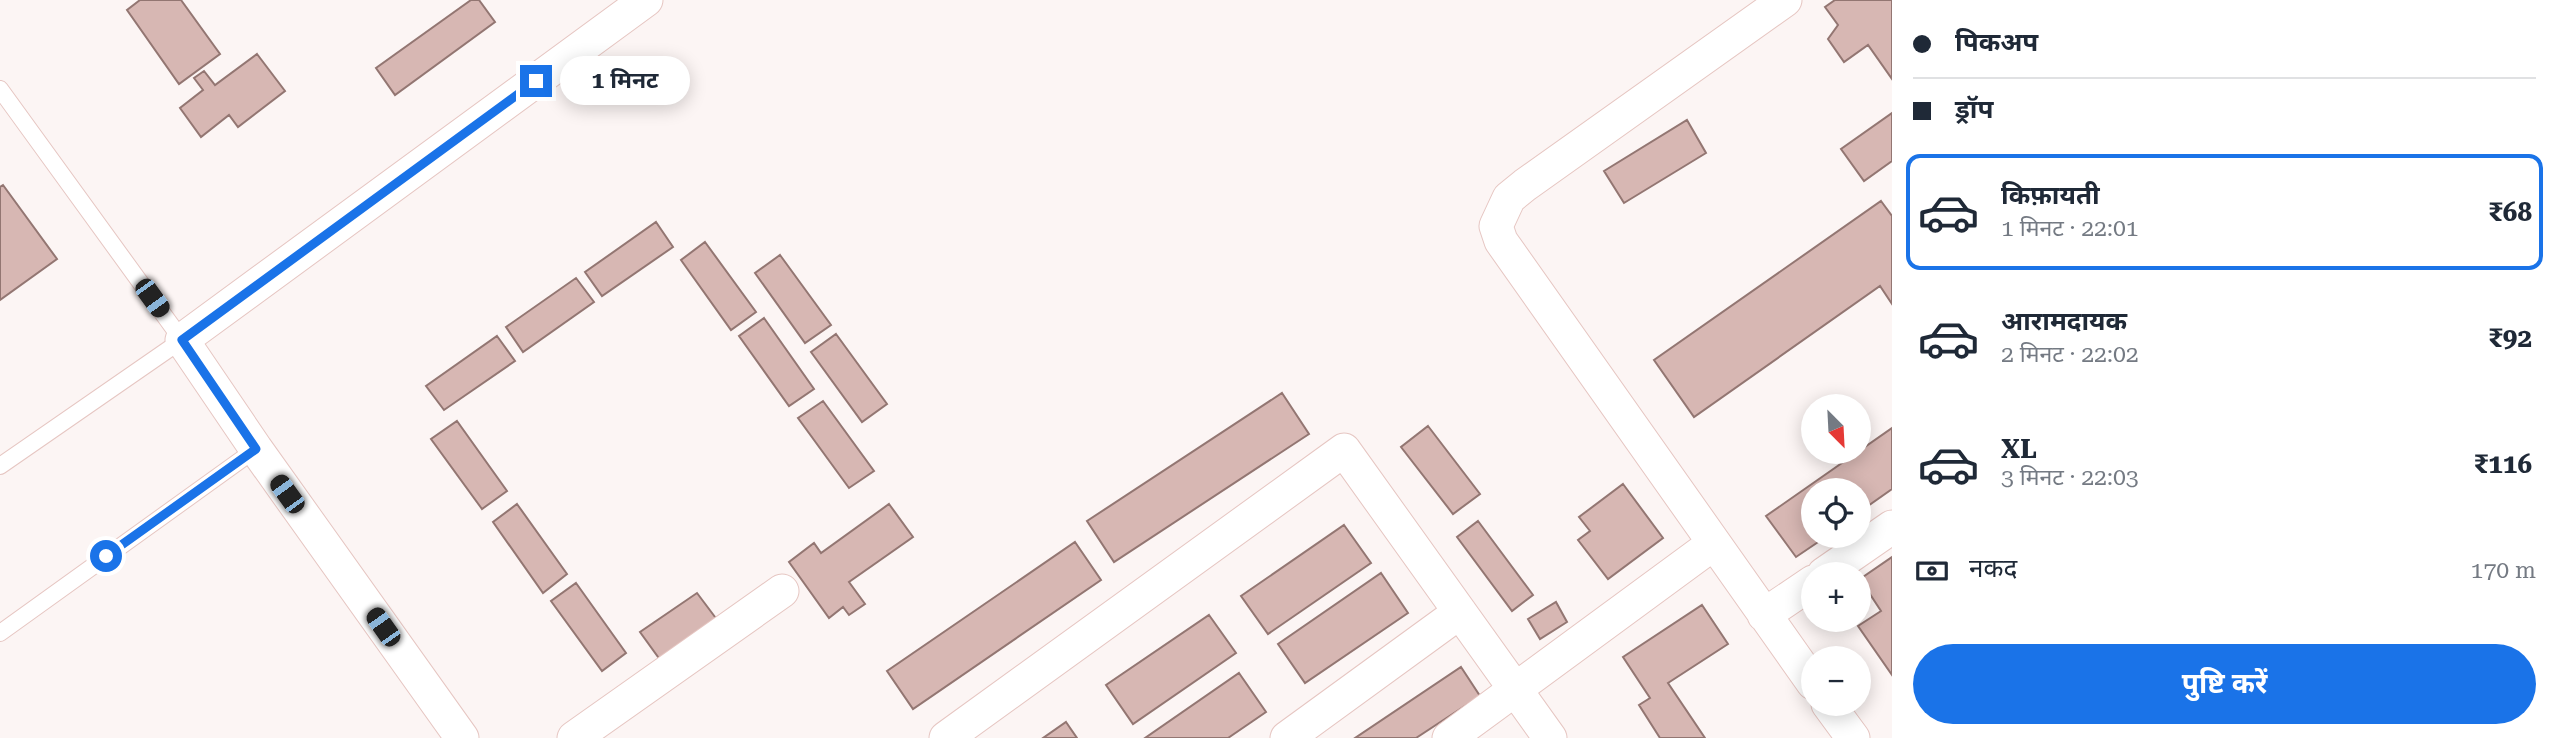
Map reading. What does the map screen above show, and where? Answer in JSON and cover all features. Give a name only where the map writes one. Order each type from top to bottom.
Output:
[{"type":"street","points":[[462,738],[256,449],[182,340],[646,0]]},
{"type":"street","points":[[1785,0],[1525,185],[1509,198],[1496,226],[1501,241],[1801,666]]},
{"type":"street","points":[[946,738],[1344,450],[1550,738]]},
{"type":"street","points":[[1841,562],[1892,527]]},
{"type":"street","points":[[1449,738],[1713,544]]},
{"type":"street","points":[[1765,615],[1801,590]]},
{"type":"street","points":[[574,738],[782,591]]},
{"type":"street","points":[[1287,738],[1460,612]]},
{"type":"street","points":[[1837,716],[1853,738]]},
{"type":"lane","points":[[0,89],[182,340],[0,466]]},
{"type":"lane","points":[[0,633],[256,449]]},
{"type":"building","points":[[140,0],[181,0],[220,54],[179,84],[127,10]]},
{"type":"building","points":[[471,0],[479,0],[495,22],[395,95],[376,68]]},
{"type":"building","points":[[1835,0],[1892,0],[1892,79],[1868,45],[1844,62],[1828,39],[1838,25],[1825,7]]},
{"type":"building","points":[[257,54],[285,91],[238,127],[229,115],[201,137],[180,108],[203,90],[194,78],[204,71],[215,85]]},
{"type":"building","points":[[1892,113],[1892,161],[1864,181],[1841,149]]},
{"type":"building","points":[[1687,120],[1706,153],[1624,203],[1604,171]]},
{"type":"building","points":[[3,185],[57,259],[0,300],[0,187]]},
{"type":"building","points":[[1881,201],[1892,216],[1892,304],[1880,286],[1694,417],[1654,360]]},
{"type":"building","points":[[656,222],[673,247],[602,296],[585,272]]},
{"type":"building","points":[[705,242],[756,312],[731,330],[681,260]]},
{"type":"building","points":[[780,255],[831,325],[805,343],[755,273]]},
{"type":"building","points":[[576,278],[594,302],[523,352],[506,327]]},
{"type":"building","points":[[764,318],[814,389],[789,406],[739,336]]},
{"type":"building","points":[[836,334],[887,404],[862,422],[811,352]]},
{"type":"building","points":[[497,336],[515,361],[444,410],[426,386]]},
{"type":"building","points":[[1282,393],[1309,434],[1114,562],[1087,521]]},
{"type":"building","points":[[823,401],[874,471],[849,488],[798,418]]},
{"type":"building","points":[[457,421],[507,491],[482,509],[431,439]]},
{"type":"building","points":[[1428,426],[1480,494],[1453,514],[1401,447]]},
{"type":"building","points":[[1892,428],[1892,489],[1871,504],[1871,478],[1820,478],[1840,464],[1871,464],[1871,443]]},
{"type":"building","points":[[1623,484],[1663,538],[1608,579],[1578,540],[1590,531],[1579,517]]},
{"type":"building","points":[[1801,492],[1801,548],[1809,548],[1796,557],[1766,516]]},
{"type":"building","points":[[517,504],[567,574],[543,593],[493,522]]},
{"type":"building","points":[[889,504],[913,537],[849,582],[865,604],[849,615],[843,607],[829,618],[789,562],[814,543],[821,553]]},
{"type":"building","points":[[1478,521],[1533,595],[1512,611],[1457,537]]},
{"type":"building","points":[[1344,525],[1371,563],[1268,634],[1241,596]]},
{"type":"building","points":[[1075,542],[1101,580],[913,709],[887,671]]},
{"type":"building","points":[[1892,557],[1892,675],[1862,632],[1871,632],[1871,618],[1881,611],[1871,596],[1871,571]]},
{"type":"building","points":[[1381,573],[1408,613],[1305,683],[1278,644]]},
{"type":"building","points":[[576,583],[626,653],[602,671],[551,601]]},
{"type":"building","points":[[697,593],[718,621],[661,661],[640,632]]},
{"type":"building","points":[[1556,602],[1567,622],[1540,639],[1528,619]]},
{"type":"building","points":[[1702,605],[1728,644],[1668,683],[1705,738],[1660,738],[1639,705],[1650,698],[1623,657]]},
{"type":"building","points":[[1209,615],[1236,653],[1133,724],[1106,685]]},
{"type":"building","points":[[1461,667],[1480,696],[1416,738],[1355,738]]},
{"type":"building","points":[[1239,673],[1266,712],[1228,738],[1145,738]]},
{"type":"building","points":[[1066,722],[1077,738],[1043,738]]},
{"type":"route","points":[[106,556],[256,449],[182,340],[536,81]]}]
